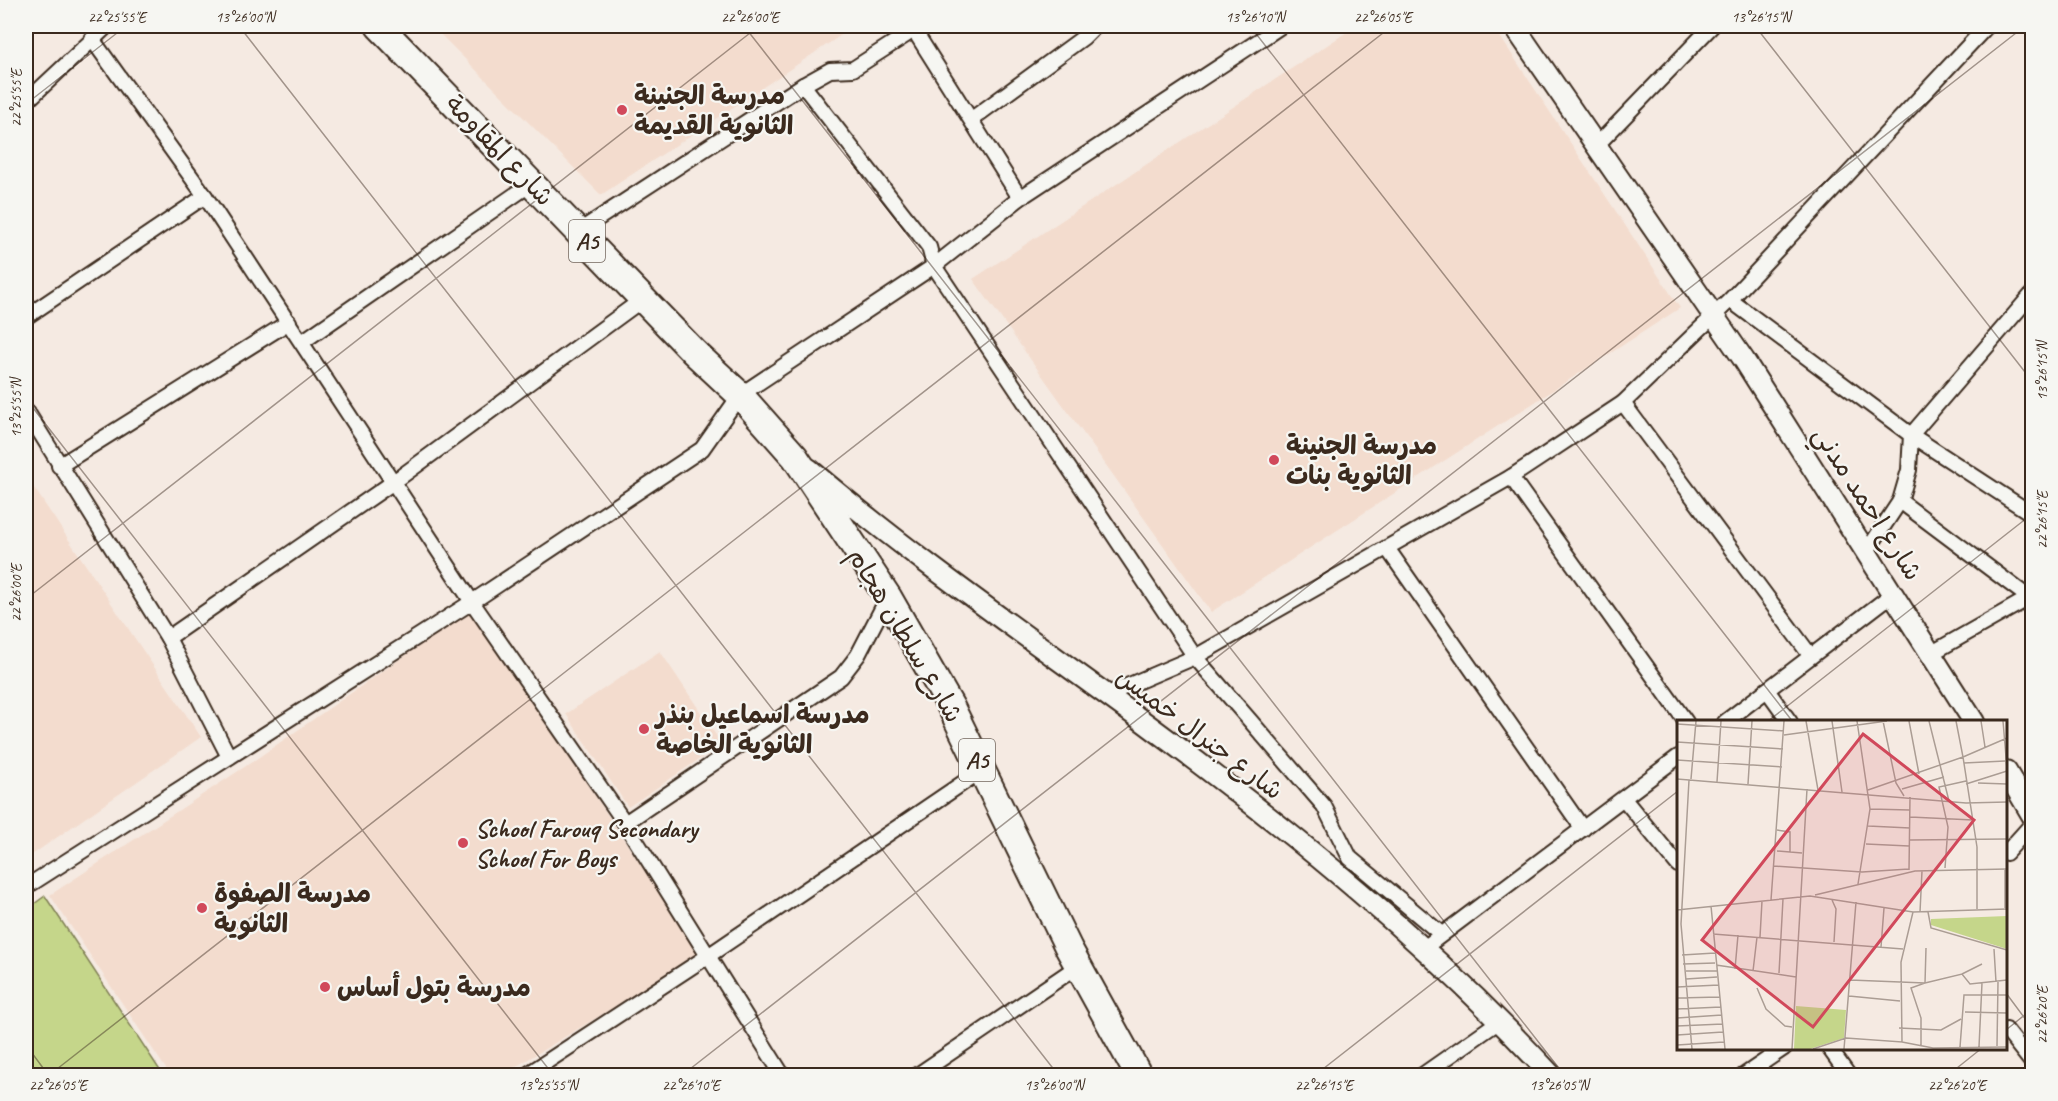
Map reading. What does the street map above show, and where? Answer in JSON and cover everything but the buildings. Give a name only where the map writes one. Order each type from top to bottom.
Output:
[{"type":"highway","name":"شارع المقاومة","points":[[379,26],[740,395],[795,457]]},
{"type":"highway","name":"شارع سلطان هجام","points":[[795,457],[888,597],[926,660],[1078,966],[1139,1076]]},
{"type":"main road","name":"شارع احمد مدني","points":[[1514,26],[1713,316],[1867,550],[1973,720]]},
{"type":"main road","name":"شارع جنرال خميس","points":[[795,457],[888,533],[1106,695],[1331,868],[1424,948],[1501,1020],[1552,1076]]},
{"type":"main road","points":[[2007,773],[2032,815]]},
{"type":"street","points":[[26,102],[107,26]]},
{"type":"street","points":[[972,119],[1084,37],[1095,26]]},
{"type":"street","points":[[26,887],[472,602],[702,449],[740,395],[934,266],[1020,198],[1281,26]]},
{"type":"street","points":[[1595,147],[1712,26]]},
{"type":"street","points":[[1106,695],[1195,657],[1511,477],[1623,404],[1730,300],[1987,26]]},
{"type":"street","points":[[579,231],[803,85],[830,70],[853,69],[917,28],[1020,198]]},
{"type":"street","points":[[92,39],[205,196],[395,481],[472,602],[625,823],[783,1076]]},
{"type":"street","points":[[803,85],[929,247],[934,266],[1195,657],[1324,806],[1350,858],[1440,933]]},
{"type":"street","points":[[302,342],[532,183]]},
{"type":"street","points":[[26,317],[205,196]]},
{"type":"street","points":[[1867,550],[1900,501],[1909,470],[1911,435],[2032,294]]},
{"type":"street","points":[[168,638],[395,481],[644,299]]},
{"type":"street","points":[[1730,300],[1911,435],[2032,514]]},
{"type":"street","points":[[59,466],[289,322]]},
{"type":"street","points":[[1623,404],[1810,655]]},
{"type":"street","points":[[26,410],[168,638],[229,757]]},
{"type":"street","points":[[1511,477],[1685,720]]},
{"type":"street","points":[[1900,501],[2031,599],[1932,653]]},
{"type":"street","points":[[1387,548],[1583,829]]},
{"type":"street","points":[[1728,720],[1894,593]]},
{"type":"street","points":[[625,823],[841,677],[858,655],[888,597]]},
{"type":"street","points":[[1767,690],[1789,720]]},
{"type":"street","points":[[1424,948],[1440,933],[1677,758]]},
{"type":"street","points":[[525,1076],[708,956],[982,770]]},
{"type":"street","points":[[1624,799],[1677,864]]},
{"type":"street","points":[[2007,852],[2032,824]]},
{"type":"street","points":[[916,1076],[1078,966]]},
{"type":"street","points":[[1421,1076],[1501,1020]]},
{"type":"street","points":[[2007,1031],[2032,1063]]},
{"type":"street","points":[[1743,1076],[1781,1050]]},
{"type":"street","points":[[1830,1050],[1849,1076]]},
{"type":"shaded area","name":"مدرسة الجنينة الثانوية القديمة","points":[[432,26],[855,26],[601,195]]},
{"type":"shaded area","name":"مدرسة الجنينة الثانوية بنات","points":[[1356,26],[1493,26],[1680,308],[1211,612],[973,279]]},
{"type":"shaded area","points":[[26,476],[201,737],[26,859]]},
{"type":"shaded area","name":"School Farouq Secondary School For Boys","points":[[472,609],[700,955],[502,1075],[170,1075],[50,895],[249,764]]},
{"type":"shaded area","name":"مدرسة اسماعيل بنذر الثانوية الخاصة","points":[[660,651],[722,744],[628,807],[566,714]]},
{"type":"green space","points":[[45,896],[163,1075],[26,1075],[26,910]]},
{"type":"place","name":"مدرسة الجنينة الثانوية القديمة","points":[[622,110]]},
{"type":"place","name":"مدرسة الجنينة الثانوية بنات","points":[[1274,460]]},
{"type":"place","name":"مدرسة اسماعيل بنذر الثانوية الخاصة","points":[[644,729]]},
{"type":"place","name":"School Farouq Secondary School For Boys","points":[[463,843]]},
{"type":"place","name":"مدرسة الصفوة الثانوية","points":[[202,908]]},
{"type":"place","name":"مدرسة بتول أساس","points":[[325,987]]}]
